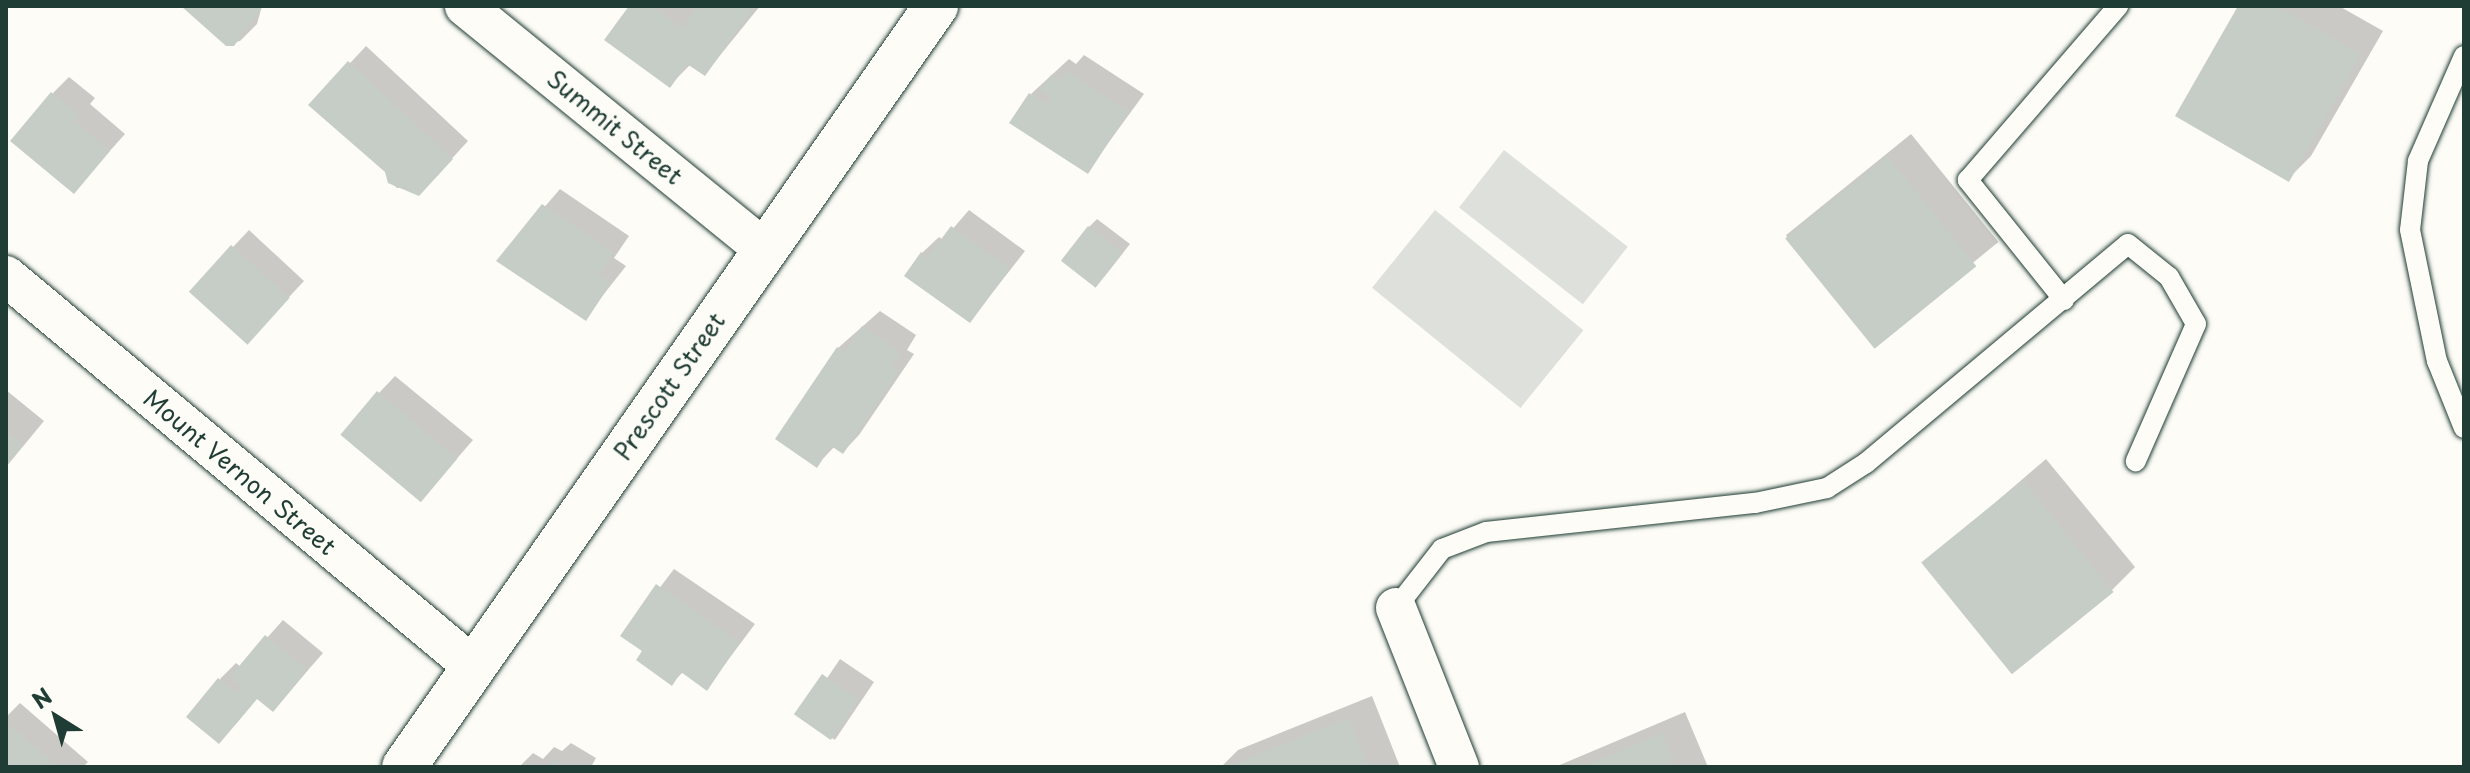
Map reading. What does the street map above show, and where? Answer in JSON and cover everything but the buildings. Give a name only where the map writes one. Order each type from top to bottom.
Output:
[{"type":"street","name":"Summit Street","points":[[465,6],[764,249]]},
{"type":"street","name":"Prescott Street","points":[[404,767],[936,6]]},
{"type":"street","name":"Mount Vernon Street","points":[[6,276],[474,667]]},
{"type":"street","points":[[1396,608],[1459,767]]},
{"type":"lane","points":[[2064,300],[1968,180],[2118,6]]},
{"type":"lane","points":[[2464,56],[2418,161],[2410,230],[2437,361],[2464,428]]},
{"type":"lane","points":[[1396,608],[1442,549],[1486,532],[1755,503],[1827,488],[1866,463],[2128,244],[2169,277],[2196,324],[2136,461]]},
{"type":"shaded area","points":[[1504,150],[1628,247],[1583,304],[1459,208]]},
{"type":"shaded area","points":[[1435,210],[1583,330],[1521,408],[1372,288]]}]
